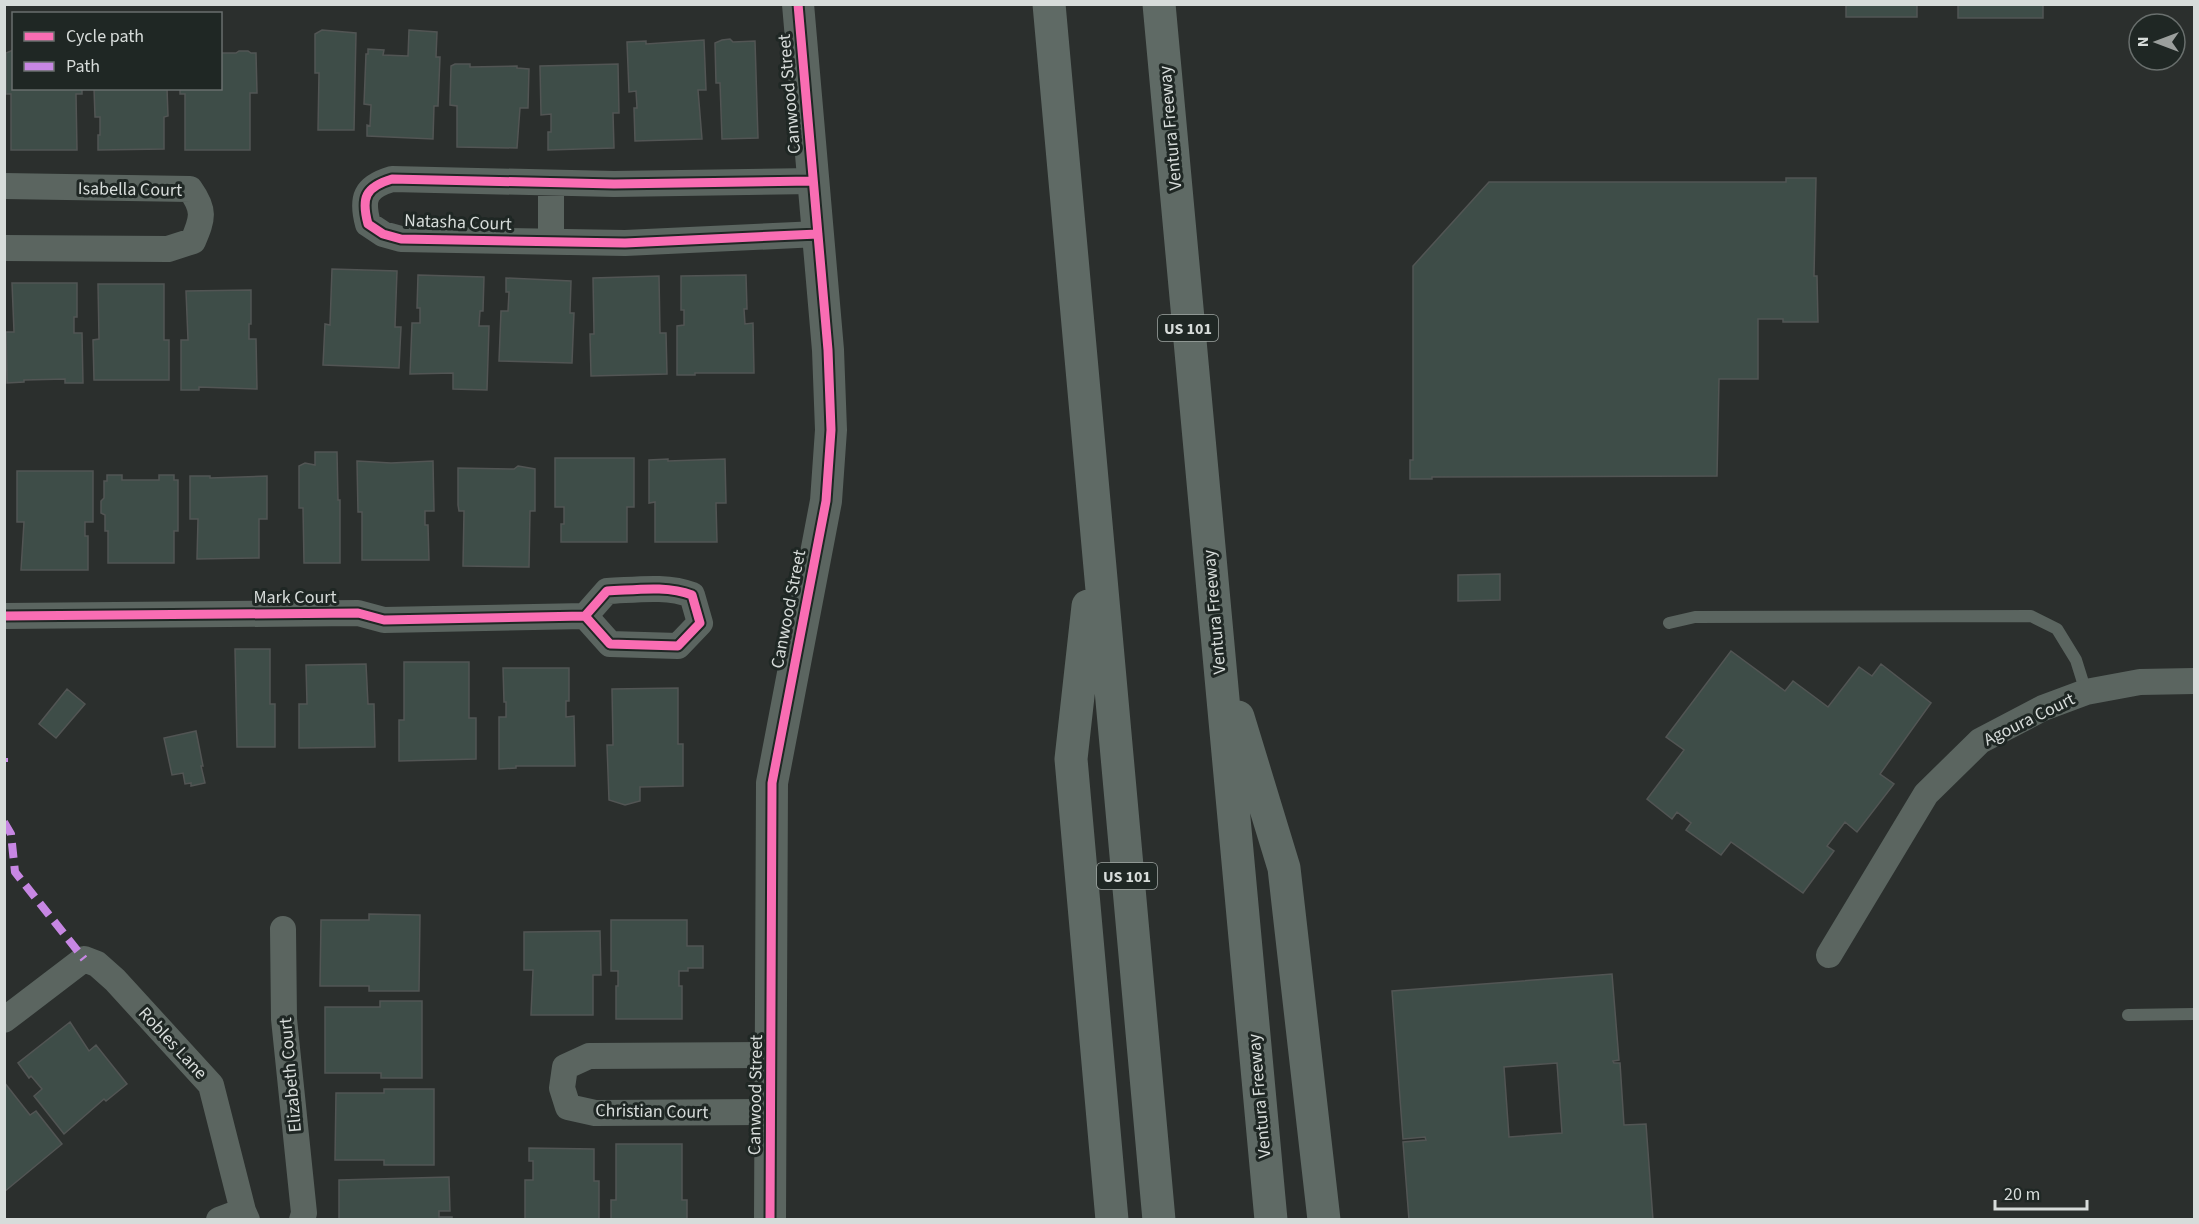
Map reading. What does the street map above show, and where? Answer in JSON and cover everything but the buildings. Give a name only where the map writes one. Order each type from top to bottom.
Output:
[{"type":"highway","name":"US 101","points":[[1049,4],[1158,1220]]},
{"type":"highway","name":"Ventura Freeway","points":[[1159,4],[1271,1220]]},
{"type":"highway","points":[[1095,532],[1071,759],[1112,1220]]},
{"type":"highway","points":[[1218,651],[1284,868],[1324,1220]]},
{"type":"street","name":"Canwood Street","points":[[770,1220],[772,783],[825,501],[831,429],[828,350],[798,4]]},
{"type":"street","name":"Natasha Court","points":[[813,181],[614,184],[392,179],[373,186],[363,206],[368,224],[383,234],[401,239],[626,243],[818,234]]},
{"type":"street","points":[[551,241],[552,183]]},
{"type":"street","name":"Isabella Court","points":[[4,186],[190,189],[197,199],[202,220],[193,241],[168,249],[4,248]]},
{"type":"street","name":"Mark Court","points":[[4,616],[358,613],[384,620],[585,616]]},
{"type":"street","name":"Agoura Court","points":[[1829,955],[1926,794],[1980,741],[2043,708],[2086,692],[2140,682],[2194,681]]},
{"type":"street","name":"Elizabeth Court","points":[[283,929],[284,1019],[304,1213],[302,1220]]},
{"type":"street","name":"Robles Lane","points":[[4,1020],[84,959],[97,964],[115,980],[211,1085],[236,1217]]},
{"type":"street","name":"Christian Court","points":[[770,1112],[595,1113],[568,1107],[562,1088],[565,1067],[589,1056],[772,1055]]},
{"type":"lane","points":[[1668,623],[1695,617],[2031,616],[2057,629],[2076,660],[2086,692]]},
{"type":"lane","points":[[2128,1016],[2194,1014]]},
{"type":"marked path","points":[[4,822],[11,834],[15,872],[84,959]]},
{"type":"cycle path","points":[[770,1220],[772,783],[826,501],[831,430],[828,350],[798,4]]},
{"type":"cycle path","points":[[813,181],[614,184],[392,179],[371,190],[365,200],[365,207],[368,224],[383,234],[401,239],[625,243],[818,234]]},
{"type":"cycle path","points":[[4,616],[358,613],[384,620],[585,616],[607,591],[650,589],[672,590],[692,595],[700,623],[678,646],[610,644],[585,616]]}]
